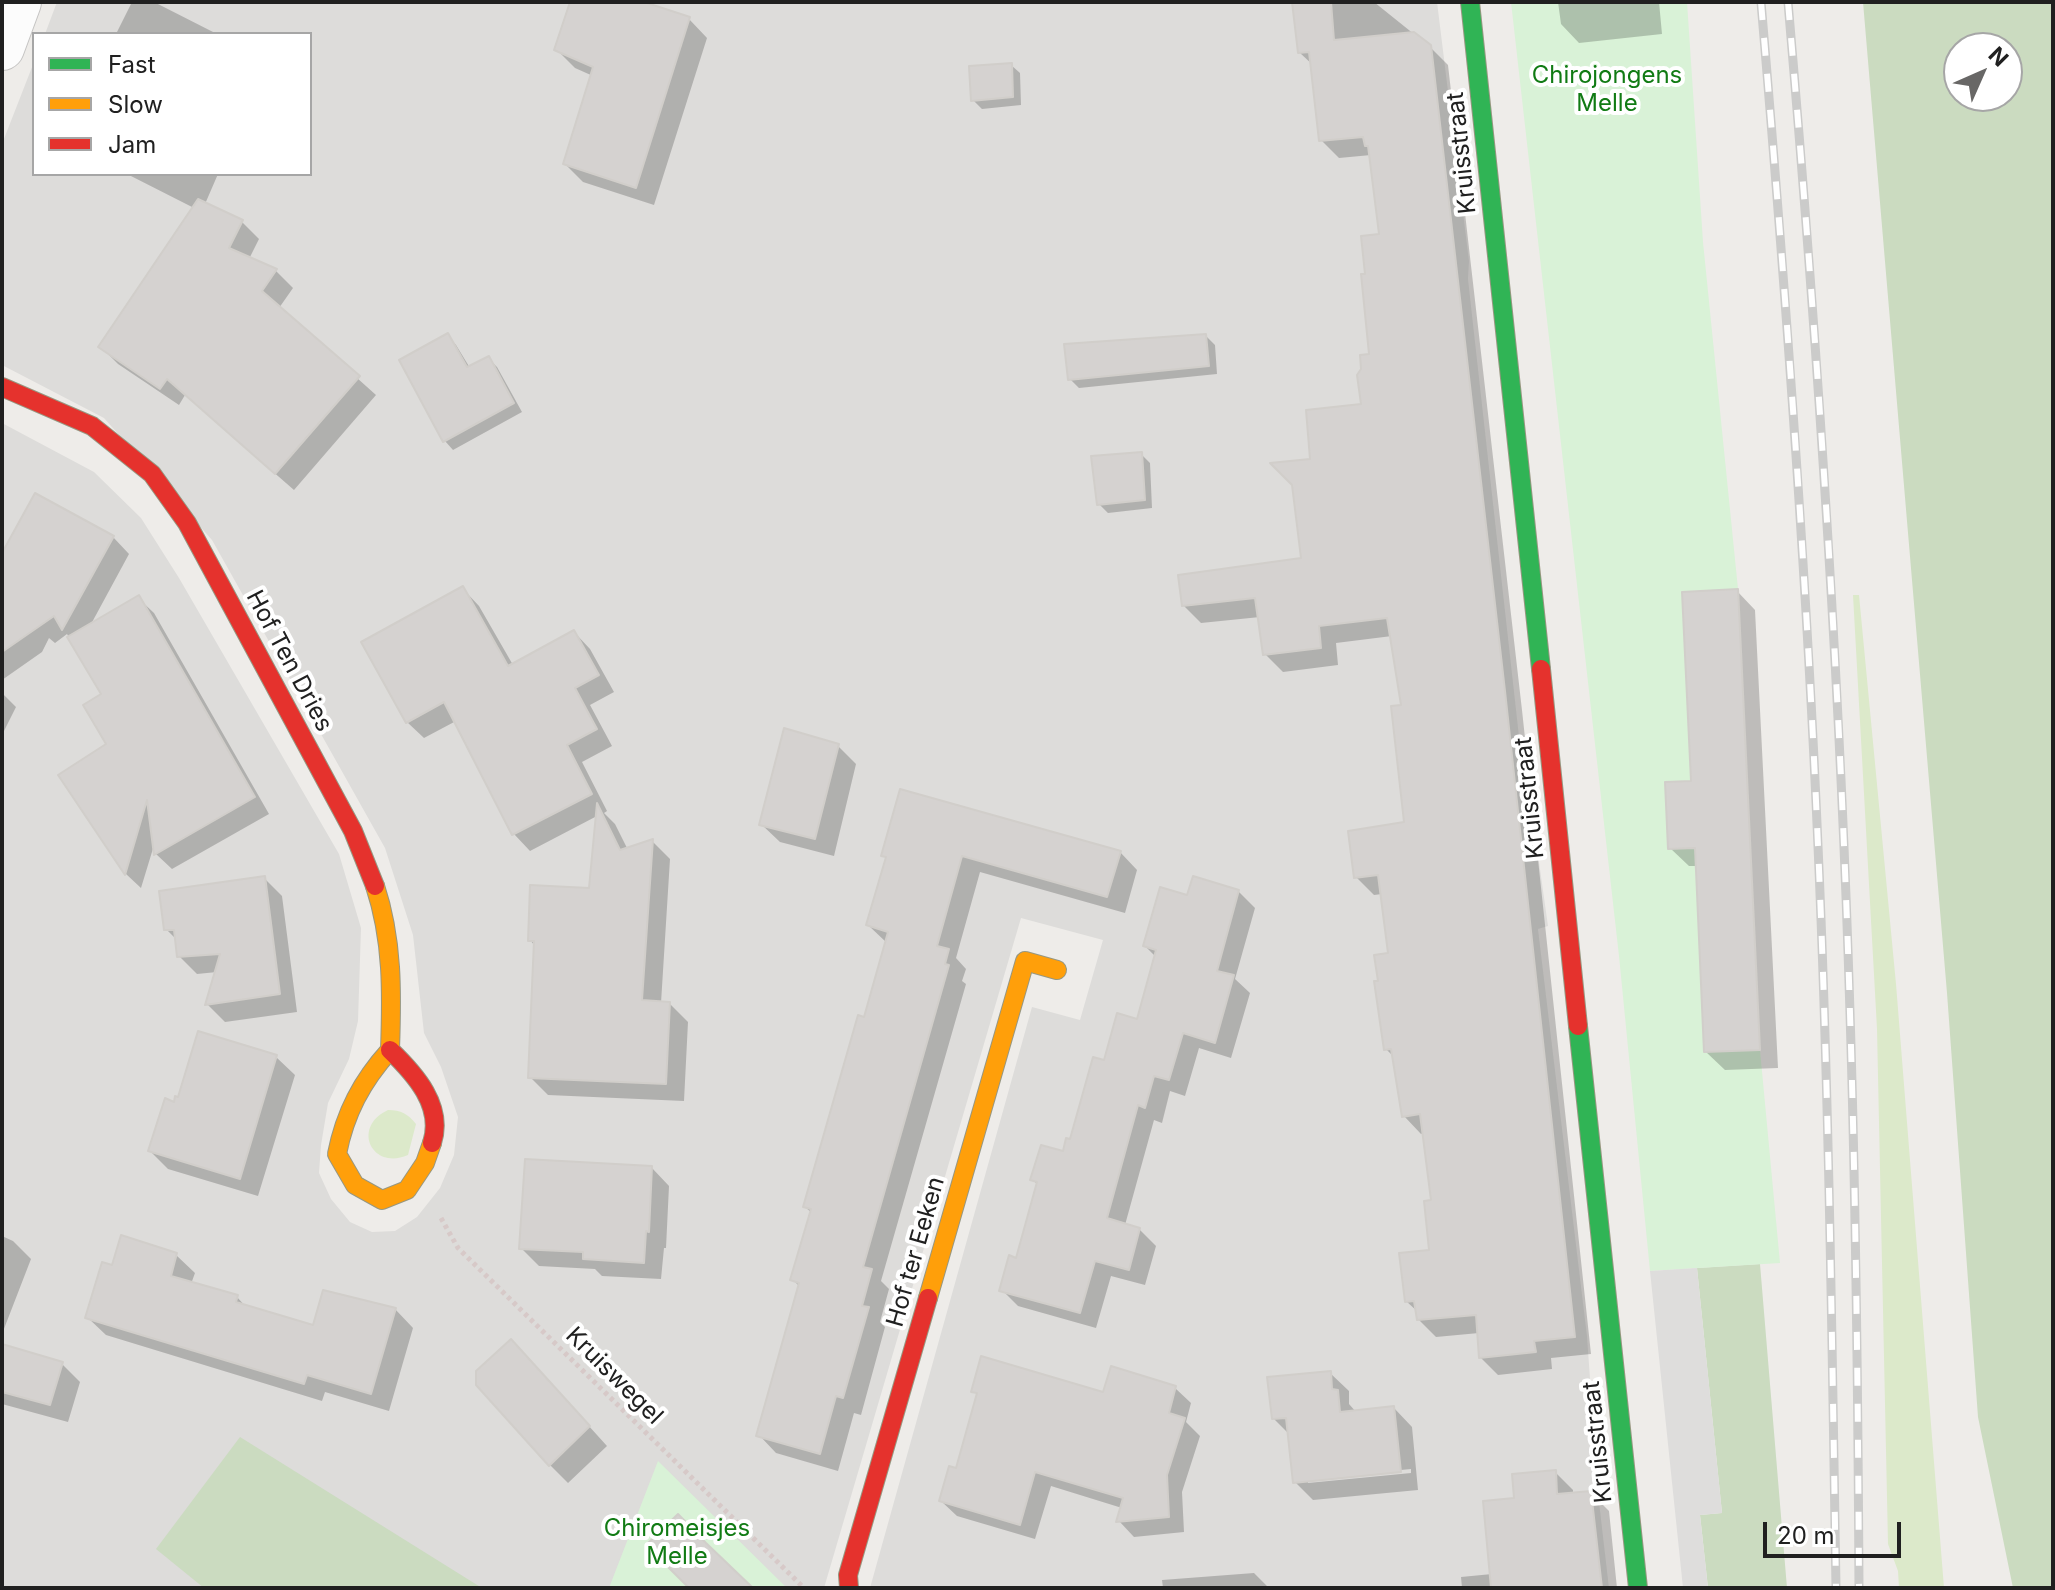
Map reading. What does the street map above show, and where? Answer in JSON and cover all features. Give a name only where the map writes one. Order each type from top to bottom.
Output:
[{"type":"street","points":[[2,48],[19,2]]},
{"type":"street","name":"Kruisstraat","points":[[1470,2],[1638,1588]]},
{"type":"street","name":"Hof Ten Dries","points":[[2,387],[92,426],[152,474],[187,523],[353,831],[375,884],[386,926],[391,964],[390,1050]]},
{"type":"street","name":"Hof ter Eeken","points":[[849,1588],[848,1575],[1025,961],[1057,970]]},
{"type":"street","points":[[390,1050],[416,1075],[430,1101],[435,1133],[425,1163],[407,1190],[382,1200],[355,1185],[337,1154],[343,1123],[373,1069],[390,1050]]},
{"type":"path","name":"Kruiswegel","points":[[416,1176],[458,1248],[803,1588]]},
{"type":"shaded area","points":[[57,2],[1437,2],[1469,261],[1468,279],[1527,808],[1528,842],[1536,841],[1548,926],[1538,929],[1587,1336],[1598,1493],[1609,1588],[870,1588],[1032,1007],[1080,1020],[1103,940],[1021,918],[824,1588],[2,1588],[2,423],[94,472],[141,518],[339,854],[361,928],[358,1021],[349,1059],[328,1103],[321,1145],[319,1173],[331,1199],[350,1222],[372,1232],[395,1231],[417,1217],[440,1188],[454,1155],[458,1117],[441,1067],[424,1033],[413,935],[385,848],[212,540],[104,418],[2,365],[2,144],[32,67],[32,176],[312,176],[312,32],[46,32]]},
{"type":"shaded area","points":[[1697,1268],[1722,1513],[1700,1515],[1708,1588],[1683,1588],[1650,1271]]},
{"type":"green space","name":"Chirojongens Melle","points":[[1511,2],[1687,2],[1703,242],[1738,589],[1760,1050],[1780,1263],[1650,1271],[1619,956]]},
{"type":"green space","points":[[1863,2],[2053,2],[2053,1588],[2013,1588],[1978,1417],[1947,993]]},
{"type":"green space","points":[[1853,595],[1859,595],[1896,984],[1944,1588],[1899,1588],[1898,1571],[1888,1544],[1877,1029]]},
{"type":"green space","points":[[388,1110],[404,1113],[416,1124],[408,1155],[384,1157],[371,1145],[370,1126]]},
{"type":"green space","points":[[1760,1264],[1787,1588],[1708,1588],[1700,1515],[1722,1513],[1697,1268]]},
{"type":"green space","points":[[240,1437],[482,1588],[204,1588],[156,1549]]},
{"type":"green space","name":"Chiromeisjes Melle","points":[[658,1461],[787,1588],[609,1588]]},
{"type":"building","points":[[570,2],[644,2],[690,17],[636,188],[563,164],[593,67],[554,50]]},
{"type":"building","points":[[1292,2],[1331,2],[1334,40],[1414,32],[1431,45],[1575,1337],[1534,1341],[1536,1352],[1479,1358],[1476,1315],[1417,1320],[1414,1301],[1405,1302],[1399,1253],[1429,1250],[1424,1201],[1431,1200],[1420,1114],[1402,1117],[1391,1049],[1384,1050],[1374,981],[1378,981],[1374,955],[1388,953],[1378,875],[1354,878],[1348,831],[1404,822],[1391,706],[1401,705],[1387,618],[1319,626],[1321,648],[1263,655],[1255,598],[1182,606],[1178,575],[1301,558],[1292,485],[1270,463],[1310,459],[1306,410],[1361,404],[1357,375],[1361,369],[1360,355],[1369,354],[1361,274],[1365,274],[1361,236],[1379,234],[1368,146],[1365,146],[1363,137],[1319,141],[1309,52],[1298,53]]},
{"type":"building","points":[[1012,63],[1013,97],[971,101],[969,66]]},
{"type":"building","points":[[198,199],[243,220],[229,248],[277,269],[262,291],[360,376],[275,474],[167,379],[160,389],[98,347]]},
{"type":"building","points":[[448,333],[467,367],[489,356],[514,403],[443,442],[399,360]]},
{"type":"building","points":[[1206,334],[1209,366],[1068,380],[1064,344]]},
{"type":"building","points":[[1142,452],[1145,500],[1097,505],[1091,456]]},
{"type":"building","points":[[35,493],[114,536],[62,630],[54,616],[2,652],[2,553]]},
{"type":"building","points":[[463,586],[508,666],[574,630],[599,675],[575,688],[597,729],[567,745],[592,794],[512,835],[444,702],[406,723],[361,642]]},
{"type":"building","points":[[1738,589],[1760,1050],[1704,1052],[1695,848],[1668,849],[1665,782],[1691,781],[1682,592]]},
{"type":"building","points":[[139,595],[255,797],[154,855],[147,800],[125,875],[58,775],[106,744],[83,705],[101,694],[67,637]]},
{"type":"building","points":[[784,728],[839,744],[815,839],[759,825]]},
{"type":"building","points":[[900,789],[1121,851],[1107,897],[962,856],[937,946],[949,949],[945,964],[949,965],[863,1267],[872,1269],[862,1306],[869,1307],[843,1398],[836,1396],[820,1454],[756,1436],[799,1283],[790,1280],[811,1209],[803,1207],[858,1015],[864,1017],[888,932],[866,925],[886,857],[881,856]]},
{"type":"building","points":[[597,803],[620,850],[653,839],[642,1000],[670,1002],[666,1084],[528,1078],[534,941],[528,941],[530,885],[589,888]]},
{"type":"building","points":[[265,876],[280,994],[205,1005],[220,954],[177,957],[174,930],[164,930],[159,891]]},
{"type":"building","points":[[1193,876],[1239,890],[1217,971],[1234,975],[1215,1043],[1183,1033],[1169,1080],[1154,1076],[1145,1108],[1138,1105],[1107,1218],[1140,1228],[1129,1270],[1095,1261],[1080,1313],[999,1291],[1009,1255],[1016,1258],[1037,1182],[1030,1180],[1041,1145],[1063,1151],[1066,1138],[1070,1139],[1093,1057],[1104,1060],[1117,1013],[1137,1019],[1156,950],[1143,946],[1160,887],[1187,895]]},
{"type":"building","points":[[198,1031],[277,1055],[240,1179],[148,1151],[165,1098],[174,1102],[175,1096],[178,1097]]},
{"type":"building","points":[[525,1159],[652,1166],[649,1232],[646,1231],[644,1263],[583,1259],[583,1252],[519,1249]]},
{"type":"building","points":[[121,1235],[177,1253],[171,1276],[238,1295],[236,1302],[313,1325],[323,1290],[396,1308],[371,1394],[307,1375],[304,1384],[85,1318],[102,1262],[112,1265]]},
{"type":"building","points":[[511,1339],[590,1426],[549,1466],[476,1385],[476,1371]]},
{"type":"building","points":[[2,1344],[63,1362],[50,1405],[2,1392]]},
{"type":"building","points":[[981,1356],[1103,1392],[1111,1366],[1176,1386],[1169,1413],[1185,1418],[1167,1475],[1169,1517],[1116,1522],[1123,1498],[1035,1472],[1020,1525],[939,1501],[949,1466],[956,1468],[977,1393],[971,1392]]},
{"type":"building","points":[[1331,1371],[1332,1389],[1338,1390],[1340,1412],[1394,1406],[1401,1472],[1293,1483],[1286,1418],[1272,1419],[1267,1377]]},
{"type":"building","points":[[1556,1470],[1557,1494],[1591,1491],[1602,1588],[1491,1588],[1483,1501],[1514,1498],[1512,1474]]},
{"type":"building","points":[[678,1514],[753,1588],[689,1588],[646,1545]]},
{"type":"railway","points":[[1761,2],[1794,424],[1813,740],[1822,939],[1836,1588]]},
{"type":"railway","points":[[1788,2],[1818,381],[1840,760],[1854,1157],[1859,1588]]},
{"type":"traffic: fast","points":[[1470,2],[1541,669]]},
{"type":"traffic: fast","points":[[1578,1026],[1638,1588]]},
{"type":"traffic: slow","points":[[375,886],[388,947],[390,1050],[356,1098],[337,1154],[355,1185],[382,1200],[407,1190],[425,1163],[432,1143]]},
{"type":"traffic: slow","points":[[928,1298],[1025,961],[1057,970]]},
{"type":"traffic: jam","points":[[2,387],[92,426],[152,474],[187,523],[353,831],[375,886]]},
{"type":"traffic: jam","points":[[1541,669],[1578,1026]]},
{"type":"traffic: jam","points":[[390,1050],[409,1069],[431,1104],[435,1129],[432,1143]]},
{"type":"traffic: jam","points":[[849,1588],[848,1575],[928,1298]]}]
